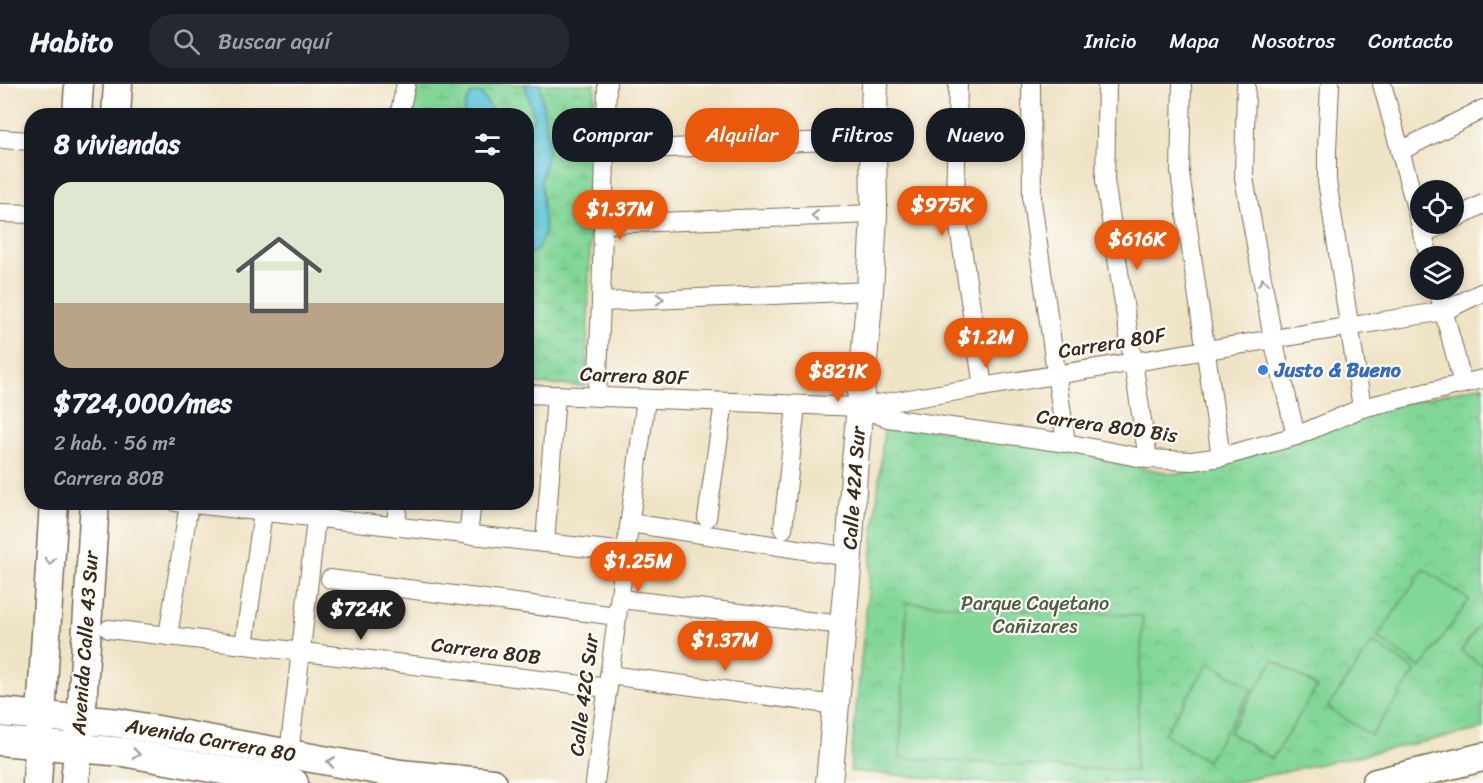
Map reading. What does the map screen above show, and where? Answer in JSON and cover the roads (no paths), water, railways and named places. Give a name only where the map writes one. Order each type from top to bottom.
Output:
[{"type":"main road","points":[[78,108],[79,84]]},
{"type":"main road","points":[[116,108],[118,84]]},
{"type":"main road","name":"Avenida Calle 43 Sur","points":[[38,783],[54,510]]},
{"type":"main road","name":"Avenida Calle 43 Sur","points":[[75,783],[94,510]]},
{"type":"main road","name":"Avenida Carrera 80","points":[[0,712],[147,727],[400,774],[493,783]]},
{"type":"main road","name":"Avenida Carrera 80","points":[[0,741],[153,756],[294,783]]},
{"type":"main road","points":[[1376,783],[1483,757]]},
{"type":"street","points":[[401,108],[406,84]]},
{"type":"street","points":[[606,108],[607,84]]},
{"type":"street","name":"Calle 42A Sur","points":[[874,108],[875,84]]},
{"type":"street","points":[[958,84],[955,201],[983,387]]},
{"type":"street","points":[[1031,84],[1032,201],[1066,443]]},
{"type":"street","points":[[1107,84],[1105,180],[1148,459]]},
{"type":"street","points":[[1182,84],[1180,173],[1221,457]]},
{"type":"street","points":[[1246,84],[1244,178],[1273,339],[1296,436]]},
{"type":"street","points":[[1330,84],[1327,181],[1362,408]]},
{"type":"street","points":[[1382,84],[1410,189]]},
{"type":"street","points":[[1400,151],[1483,109]]},
{"type":"street","points":[[0,139],[24,140]]},
{"type":"street","points":[[673,148],[811,142]]},
{"type":"street","points":[[597,397],[602,302],[605,162]]},
{"type":"street","name":"Calle 42A Sur","points":[[829,783],[870,291],[874,214],[873,162]]},
{"type":"street","points":[[1464,214],[1483,204]]},
{"type":"street","points":[[0,213],[24,214]]},
{"type":"street","points":[[603,224],[874,214]]},
{"type":"street","points":[[1422,234],[1426,246]]},
{"type":"street","points":[[602,302],[870,291]]},
{"type":"street","name":"Carrera 80F","points":[[534,394],[860,407],[1444,311],[1483,292]]},
{"type":"street","points":[[1441,300],[1463,384]]},
{"type":"street","name":"Carrera 80D Bis","points":[[860,407],[888,418],[1066,443],[1148,459],[1191,460],[1221,457],[1296,436],[1362,408],[1483,379]]},
{"type":"street","points":[[544,543],[556,395]]},
{"type":"street","name":"Calle 42C Sur","points":[[595,783],[646,399]]},
{"type":"street","points":[[707,519],[724,402]]},
{"type":"street","points":[[783,529],[796,405]]},
{"type":"street","points":[[168,636],[181,510]]},
{"type":"street","points":[[244,510],[262,512],[318,510],[396,527],[626,552]]},
{"type":"street","points":[[289,754],[318,510]]},
{"type":"street","points":[[396,527],[397,510]]},
{"type":"street","points":[[468,535],[471,510]]},
{"type":"street","points":[[244,645],[262,512]]},
{"type":"street","points":[[630,523],[849,557]]},
{"type":"street","points":[[330,579],[618,607],[843,625]]},
{"type":"street","name":"Carrera 80B","points":[[109,629],[301,652],[836,705]]},
{"type":"water","points":[[525,84],[540,84],[549,148],[541,181],[545,232],[537,251],[534,252],[534,108],[531,108]]},
{"type":"water","points":[[472,93],[481,94],[491,108],[465,108]]},
{"type":"place","name":"Justo & Bueno","points":[[1263,370]]},
{"type":"park label","name":"Parque Cayetano Cañizares","points":[[1035,614]]}]
